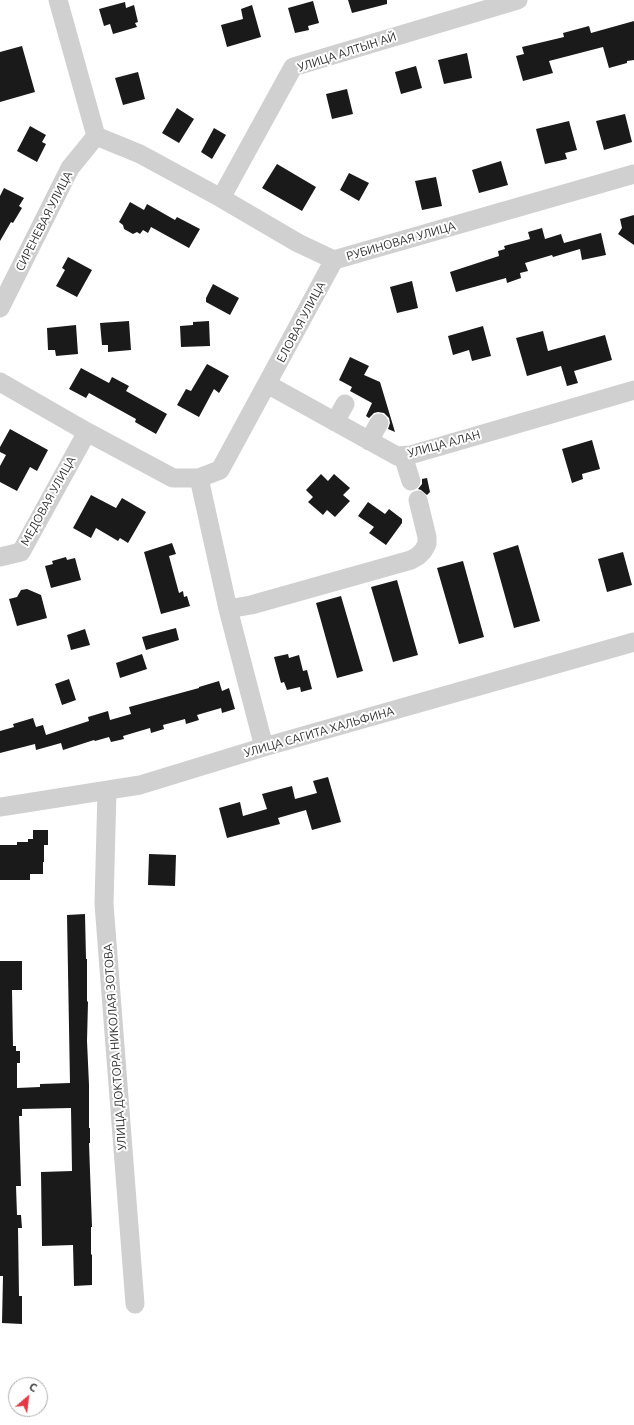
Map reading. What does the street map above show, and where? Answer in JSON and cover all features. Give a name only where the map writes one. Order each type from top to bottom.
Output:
[{"type":"street","points":[[58,0],[96,136]]},
{"type":"street","name":"УЛИЦА АЛТЫН АЙ","points":[[221,198],[293,67],[518,0]]},
{"type":"street","name":"РУБИНОВАЯ УЛИЦА","points":[[96,136],[140,154],[221,198],[298,243],[334,260],[634,174]]},
{"type":"street","name":"СИРЕНЕВАЯ УЛИЦА","points":[[0,308],[70,168],[96,136]]},
{"type":"street","name":"ЕЛОВАЯ УЛИЦА","points":[[199,478],[220,470],[334,260]]},
{"type":"street","points":[[0,382],[86,432],[173,478],[199,478],[228,609],[264,747]]},
{"type":"street","name":"УЛИЦА АЛАН","points":[[267,384],[397,456],[410,455],[634,390]]},
{"type":"street","points":[[335,422],[345,404]]},
{"type":"street","points":[[369,440],[378,423]]},
{"type":"street","name":"МЕДОВАЯ УЛИЦА","points":[[0,557],[21,552],[86,432]]},
{"type":"street","points":[[404,456],[411,482]]},
{"type":"street","points":[[228,609],[251,605],[411,560],[418,556],[423,551],[427,537],[418,500]]},
{"type":"street","name":"УЛИЦА САГИТА ХАЛЬФИНА","points":[[0,807],[140,785],[264,747],[634,642]]},
{"type":"street","name":"УЛИЦА ДОКТОРА НИКОЛАЯ ЗОТОВА","points":[[107,790],[104,904],[135,1304]]},
{"type":"building","points":[[348,0],[387,0],[387,4],[352,13]]},
{"type":"building","points":[[313,1],[319,23],[308,26],[309,30],[295,33],[288,8]]},
{"type":"building","points":[[125,2],[126,8],[134,5],[138,22],[135,23],[137,27],[113,34],[110,24],[104,26],[99,9]]},
{"type":"building","points":[[252,5],[261,37],[227,47],[221,25],[243,19],[241,9]]},
{"type":"building","points":[[634,21],[634,60],[609,68],[603,47],[549,61],[553,73],[523,81],[516,56],[524,54],[522,47],[564,37],[563,33],[589,26],[591,33]]},
{"type":"building","points":[[22,46],[35,92],[0,102],[0,52]]},
{"type":"building","points":[[467,53],[472,78],[444,84],[438,60]]},
{"type":"building","points":[[416,66],[422,88],[401,94],[395,72]]},
{"type":"building","points":[[138,72],[145,99],[123,105],[115,78]]},
{"type":"building","points":[[347,89],[353,114],[332,119],[326,94]]},
{"type":"building","points":[[177,108],[194,119],[179,143],[162,133]]},
{"type":"building","points":[[625,114],[632,142],[604,150],[596,121]]},
{"type":"building","points":[[569,121],[577,150],[565,153],[567,159],[545,164],[536,129]]},
{"type":"building","points":[[30,126],[46,135],[42,142],[46,144],[37,162],[17,151]]},
{"type":"building","points":[[214,128],[226,135],[212,159],[201,152]]},
{"type":"building","points":[[501,161],[508,185],[479,193],[472,170]]},
{"type":"building","points":[[277,164],[316,187],[302,211],[262,188]]},
{"type":"building","points":[[349,173],[369,183],[359,201],[340,190]]},
{"type":"building","points":[[436,177],[442,206],[422,210],[415,181]]},
{"type":"building","points":[[4,188],[24,198],[19,206],[22,208],[13,223],[11,222],[0,241],[0,196]]},
{"type":"building","points":[[130,202],[144,210],[147,204],[175,220],[177,217],[200,229],[189,248],[151,227],[148,233],[143,230],[140,234],[137,232],[133,234],[124,229],[123,225],[119,222]]},
{"type":"building","points":[[634,215],[634,245],[618,234],[622,228],[620,219]]},
{"type":"building","points":[[542,228],[545,239],[561,234],[564,243],[601,233],[606,255],[582,260],[580,249],[553,257],[552,255],[525,263],[528,271],[520,273],[521,278],[507,283],[506,278],[456,292],[450,272],[499,256],[498,251],[505,249],[504,246],[530,239],[528,232]]},
{"type":"building","points":[[68,257],[92,270],[77,297],[56,286],[65,270],[62,268]]},
{"type":"building","points":[[412,281],[418,308],[397,313],[390,287]]},
{"type":"building","points":[[213,284],[239,298],[230,315],[206,302],[206,298]]},
{"type":"building","points":[[129,321],[131,350],[108,352],[108,345],[102,345],[100,323]]},
{"type":"building","points":[[209,321],[210,346],[181,347],[180,326],[193,325],[193,322]]},
{"type":"building","points":[[76,325],[78,354],[56,356],[55,350],[48,350],[47,328]]},
{"type":"building","points":[[483,326],[491,356],[472,361],[469,350],[453,355],[448,336]]},
{"type":"building","points":[[543,331],[548,351],[605,335],[612,360],[574,371],[578,383],[567,386],[561,366],[527,376],[516,338]]},
{"type":"building","points":[[350,357],[369,366],[364,375],[380,382],[395,432],[388,429],[390,423],[389,418],[384,413],[374,413],[369,418],[366,416],[372,403],[350,391],[352,387],[339,380]]},
{"type":"building","points":[[207,364],[229,376],[219,393],[214,389],[199,417],[177,405],[186,389],[191,391]]},
{"type":"building","points":[[81,368],[109,383],[112,377],[129,386],[126,391],[167,414],[156,434],[135,422],[136,419],[89,393],[86,398],[69,389]]},
{"type":"building","points":[[10,429],[48,450],[37,471],[30,467],[17,491],[0,482],[0,466],[6,455],[0,452],[0,447]]},
{"type":"building","points":[[592,440],[600,469],[582,474],[583,479],[572,483],[562,449]]},
{"type":"building","points":[[321,474],[328,481],[334,474],[350,488],[343,495],[350,501],[335,517],[327,510],[323,515],[308,502],[313,497],[306,490]]},
{"type":"building","points":[[427,478],[430,492],[427,495],[418,489],[422,484],[422,479]]},
{"type":"building","points":[[91,495],[116,508],[122,498],[146,512],[128,543],[120,538],[118,541],[96,528],[91,538],[73,528]]},
{"type":"building","points":[[368,502],[385,514],[389,509],[402,519],[402,523],[386,545],[369,533],[374,527],[358,516]]},
{"type":"building","points":[[172,543],[176,554],[169,556],[179,593],[183,591],[184,597],[187,596],[190,606],[161,614],[144,552]]},
{"type":"building","points":[[518,545],[540,621],[514,628],[493,553]]},
{"type":"building","points":[[623,552],[632,585],[607,592],[598,559]]},
{"type":"building","points":[[66,557],[67,560],[75,558],[81,580],[51,588],[45,566],[53,564],[52,561]]},
{"type":"building","points":[[463,561],[484,637],[459,644],[437,568]]},
{"type":"building","points":[[397,580],[418,655],[393,662],[371,587]]},
{"type":"building","points":[[27,589],[41,595],[47,618],[17,626],[9,599],[17,597],[21,590]]},
{"type":"building","points":[[341,596],[363,671],[337,678],[316,603]]},
{"type":"building","points":[[176,628],[179,640],[146,650],[142,637]]},
{"type":"building","points":[[85,629],[90,645],[71,650],[67,635]]},
{"type":"building","points":[[142,654],[147,669],[120,678],[116,663]]},
{"type":"building","points":[[288,654],[289,658],[299,655],[303,671],[307,670],[312,689],[301,692],[300,687],[287,690],[284,682],[281,683],[274,657]]},
{"type":"building","points":[[69,679],[76,700],[62,705],[55,684]]},
{"type":"building","points":[[219,681],[222,691],[229,688],[235,709],[222,713],[221,708],[197,715],[199,720],[186,724],[185,719],[163,725],[164,729],[151,733],[150,728],[123,736],[124,739],[111,742],[109,737],[63,750],[61,743],[36,750],[35,744],[0,753],[0,731],[14,727],[13,724],[33,718],[36,727],[43,725],[46,735],[89,721],[88,717],[108,711],[110,720],[131,714],[129,707]]},
{"type":"building","points":[[328,777],[341,822],[312,830],[306,810],[278,818],[280,824],[227,838],[219,808],[240,802],[243,816],[267,809],[262,794],[292,786],[295,799],[317,793],[313,781]]},
{"type":"building","points":[[33,830],[48,830],[48,845],[44,845],[43,874],[30,874],[30,880],[0,880],[0,845],[17,845],[17,842],[28,842],[28,839],[33,839]]},
{"type":"building","points":[[149,854],[176,855],[175,886],[148,885]]},
{"type":"building","points":[[85,914],[88,1002],[87,1041],[90,1128],[92,1285],[74,1286],[73,1245],[42,1246],[41,1172],[72,1171],[71,1108],[22,1109],[22,1116],[19,1116],[21,1186],[16,1186],[17,1215],[21,1215],[22,1228],[18,1228],[19,1296],[22,1296],[22,1324],[2,1323],[3,1276],[0,1276],[0,961],[22,961],[22,990],[12,990],[13,1046],[16,1046],[16,1051],[20,1051],[20,1063],[17,1063],[17,1088],[40,1087],[40,1084],[70,1083],[67,915]]}]
